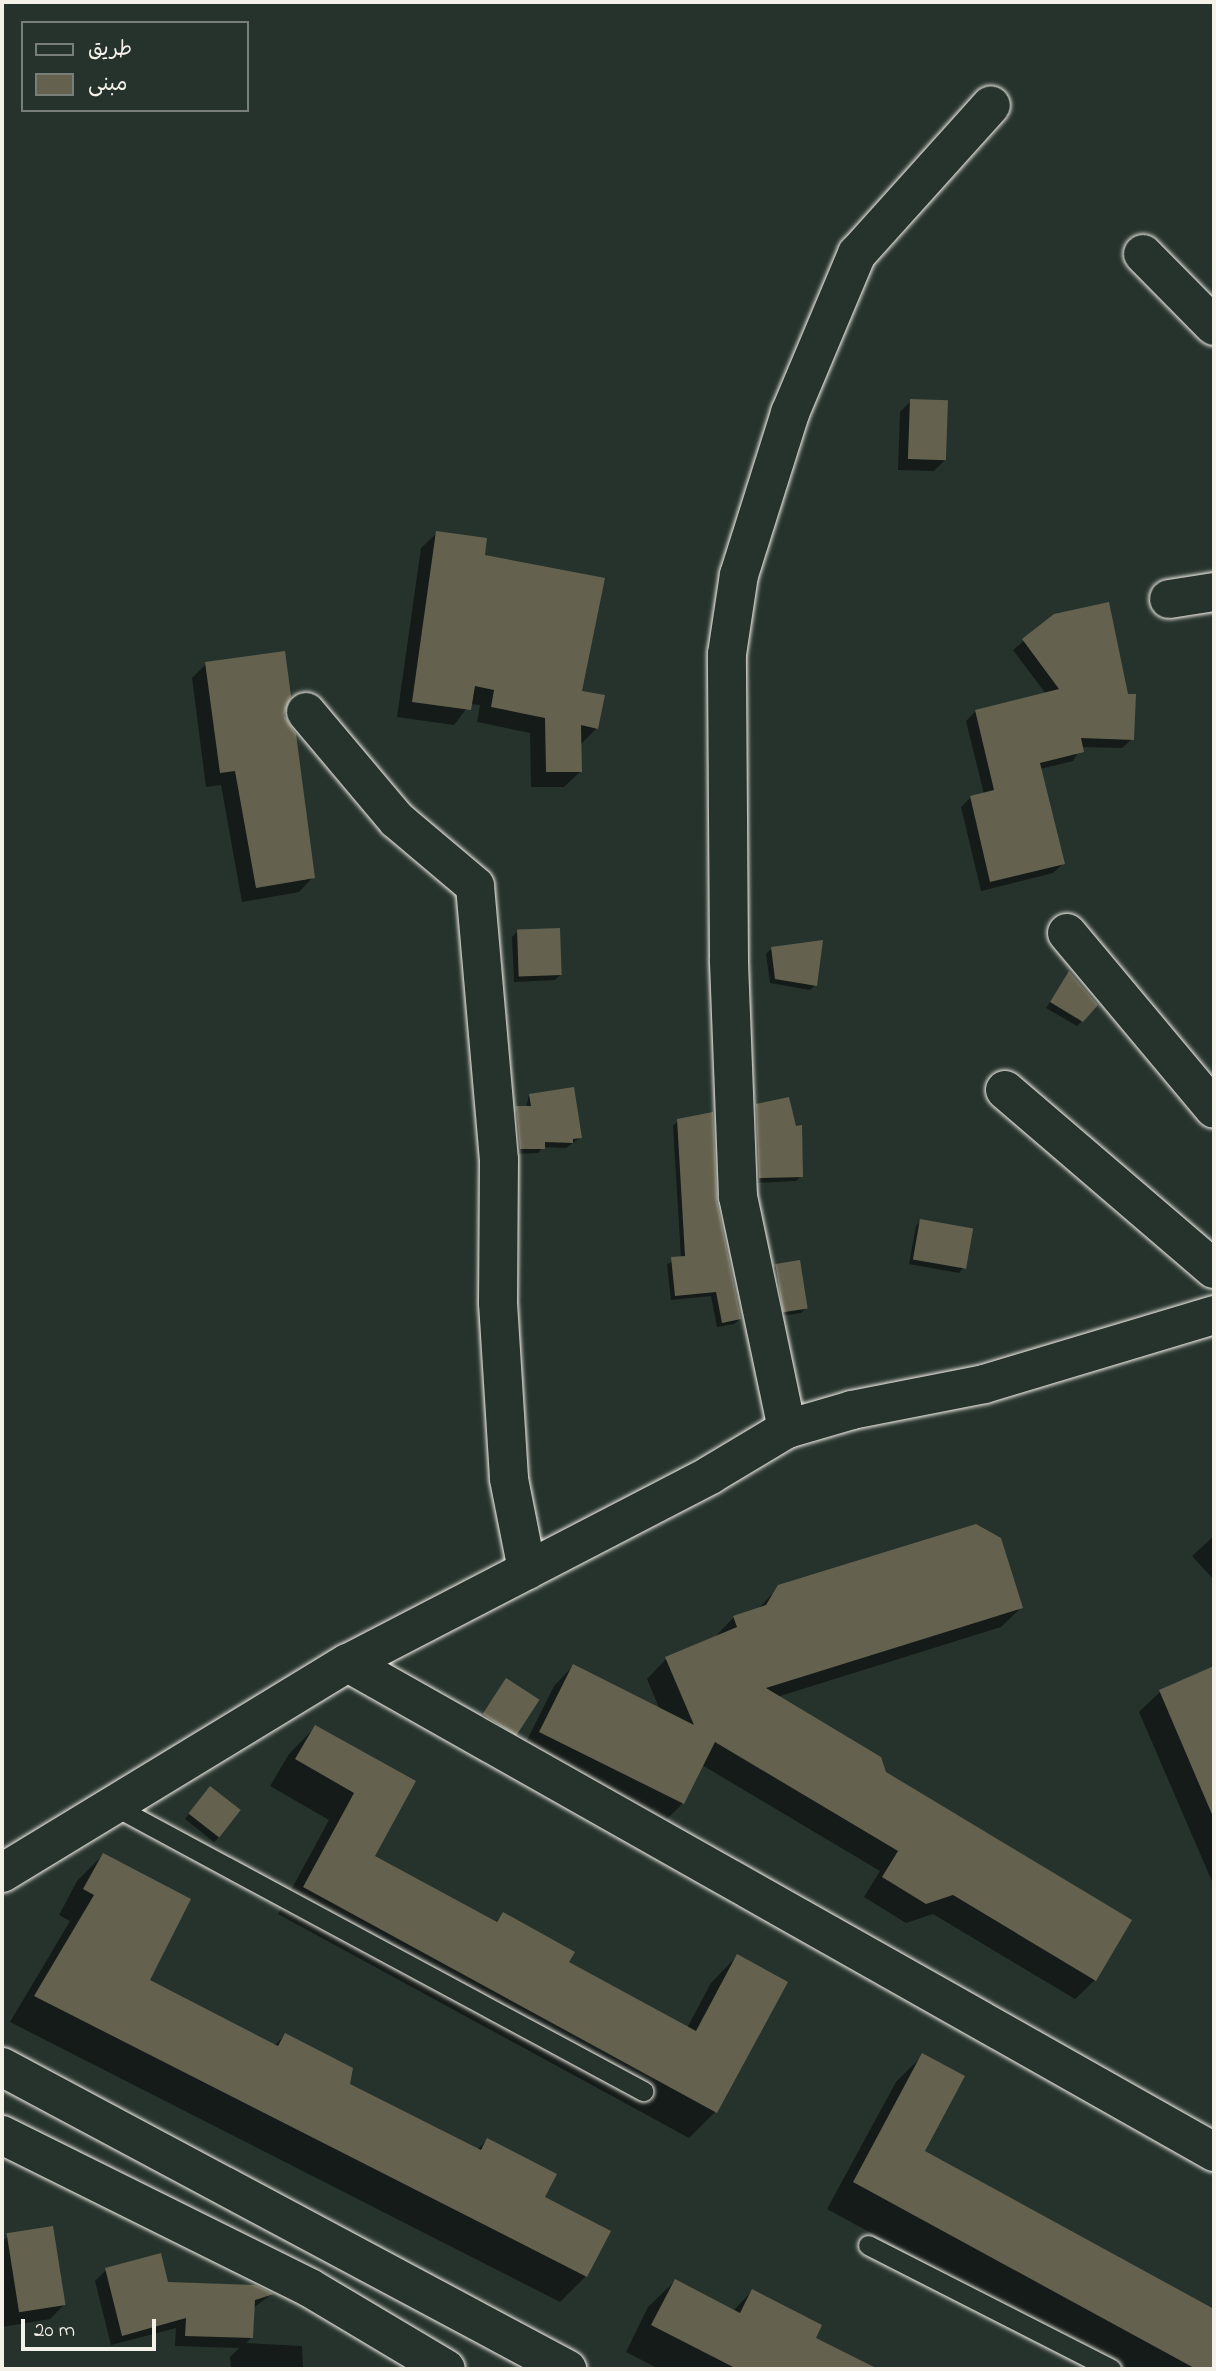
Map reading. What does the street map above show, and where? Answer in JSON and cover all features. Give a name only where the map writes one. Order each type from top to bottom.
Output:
[{"type":"street","points":[[787,1429],[738,1197],[729,959],[727,654],[739,575],[790,413],[858,254],[991,106]]},
{"type":"street","points":[[1143,254],[1214,326]]},
{"type":"street","points":[[1169,599],[1214,592]]},
{"type":"street","points":[[306,712],[397,820],[475,886],[499,1160],[498,1303],[509,1479],[527,1570]]},
{"type":"street","points":[[1067,933],[1214,1109]]},
{"type":"street","points":[[1005,1090],[1214,1269]]},
{"type":"street","points":[[2,1873],[116,1807],[348,1663],[710,1475],[787,1429],[852,1410],[984,1384],[1213,1319]]},
{"type":"street","points":[[348,1663],[1214,2152]]},
{"type":"street","points":[[2,2067],[567,2369]]},
{"type":"street","points":[[2,2135],[310,2287],[446,2369]]},
{"type":"lane","points":[[116,1807],[643,2091]]},
{"type":"lane","points":[[868,2245],[1111,2369]]},
{"type":"building","points":[[910,399],[948,400],[946,460],[908,459]]},
{"type":"building","points":[[436,531],[487,538],[485,555],[605,578],[582,691],[605,695],[598,729],[581,725],[582,772],[546,772],[545,718],[491,707],[494,690],[475,686],[471,710],[412,702]]},
{"type":"building","points":[[1109,602],[1128,694],[1136,694],[1134,740],[1081,738],[1084,752],[1040,763],[1065,864],[990,882],[970,796],[994,790],[975,710],[1059,689],[1022,639],[1054,614]]},
{"type":"building","points":[[285,651],[291,696],[284,715],[296,734],[315,878],[256,888],[235,771],[220,773],[205,662]]},
{"type":"building","points":[[560,928],[562,975],[519,976],[517,930]]},
{"type":"building","points":[[823,940],[817,986],[775,979],[771,947]]},
{"type":"building","points":[[1069,971],[1098,1005],[1083,1022],[1050,1002]]},
{"type":"building","points":[[574,1087],[582,1138],[573,1139],[573,1143],[545,1142],[545,1149],[520,1149],[516,1106],[531,1106],[529,1094]]},
{"type":"building","points":[[789,1097],[796,1126],[802,1125],[803,1177],[759,1178],[756,1104]]},
{"type":"building","points":[[713,1112],[717,1201],[741,1319],[722,1323],[716,1292],[675,1296],[671,1257],[685,1256],[677,1119]]},
{"type":"building","points":[[920,1219],[973,1228],[966,1269],[913,1259]]},
{"type":"building","points":[[800,1260],[808,1308],[783,1312],[775,1264]]},
{"type":"building","points":[[976,1524],[1001,1538],[1023,1608],[766,1688],[881,1757],[886,1772],[1132,1920],[1096,1981],[953,1895],[926,1904],[882,1877],[898,1851],[715,1742],[684,1804],[539,1732],[573,1664],[694,1725],[665,1657],[737,1627],[733,1616],[766,1605],[778,1585]]},
{"type":"building","points":[[1214,1666],[1214,1819],[1159,1690]]},
{"type":"building","points":[[506,1678],[540,1700],[516,1736],[483,1714]]},
{"type":"building","points":[[315,1725],[416,1781],[375,1856],[497,1922],[503,1912],[575,1952],[569,1962],[696,2031],[737,1954],[788,1982],[717,2113],[303,1887],[354,1793],[295,1759]]},
{"type":"building","points":[[210,1786],[241,1810],[219,1838],[188,1814]]},
{"type":"building","points":[[103,1853],[191,1899],[150,1980],[278,2046],[285,2033],[353,2068],[350,2084],[481,2150],[487,2138],[557,2174],[545,2197],[611,2231],[587,2277],[34,1996],[94,1895],[83,1889]]},
{"type":"building","points":[[922,2053],[965,2076],[925,2151],[1214,2309],[1214,2369],[1196,2369],[853,2182]]},
{"type":"building","points":[[53,2226],[66,2305],[19,2312],[7,2233]]},
{"type":"building","points":[[161,2253],[168,2282],[255,2285],[274,2294],[255,2300],[253,2338],[185,2336],[186,2318],[122,2336],[105,2268]]},
{"type":"building","points":[[675,2279],[740,2313],[752,2289],[822,2325],[816,2338],[878,2369],[737,2369],[651,2325]]}]
